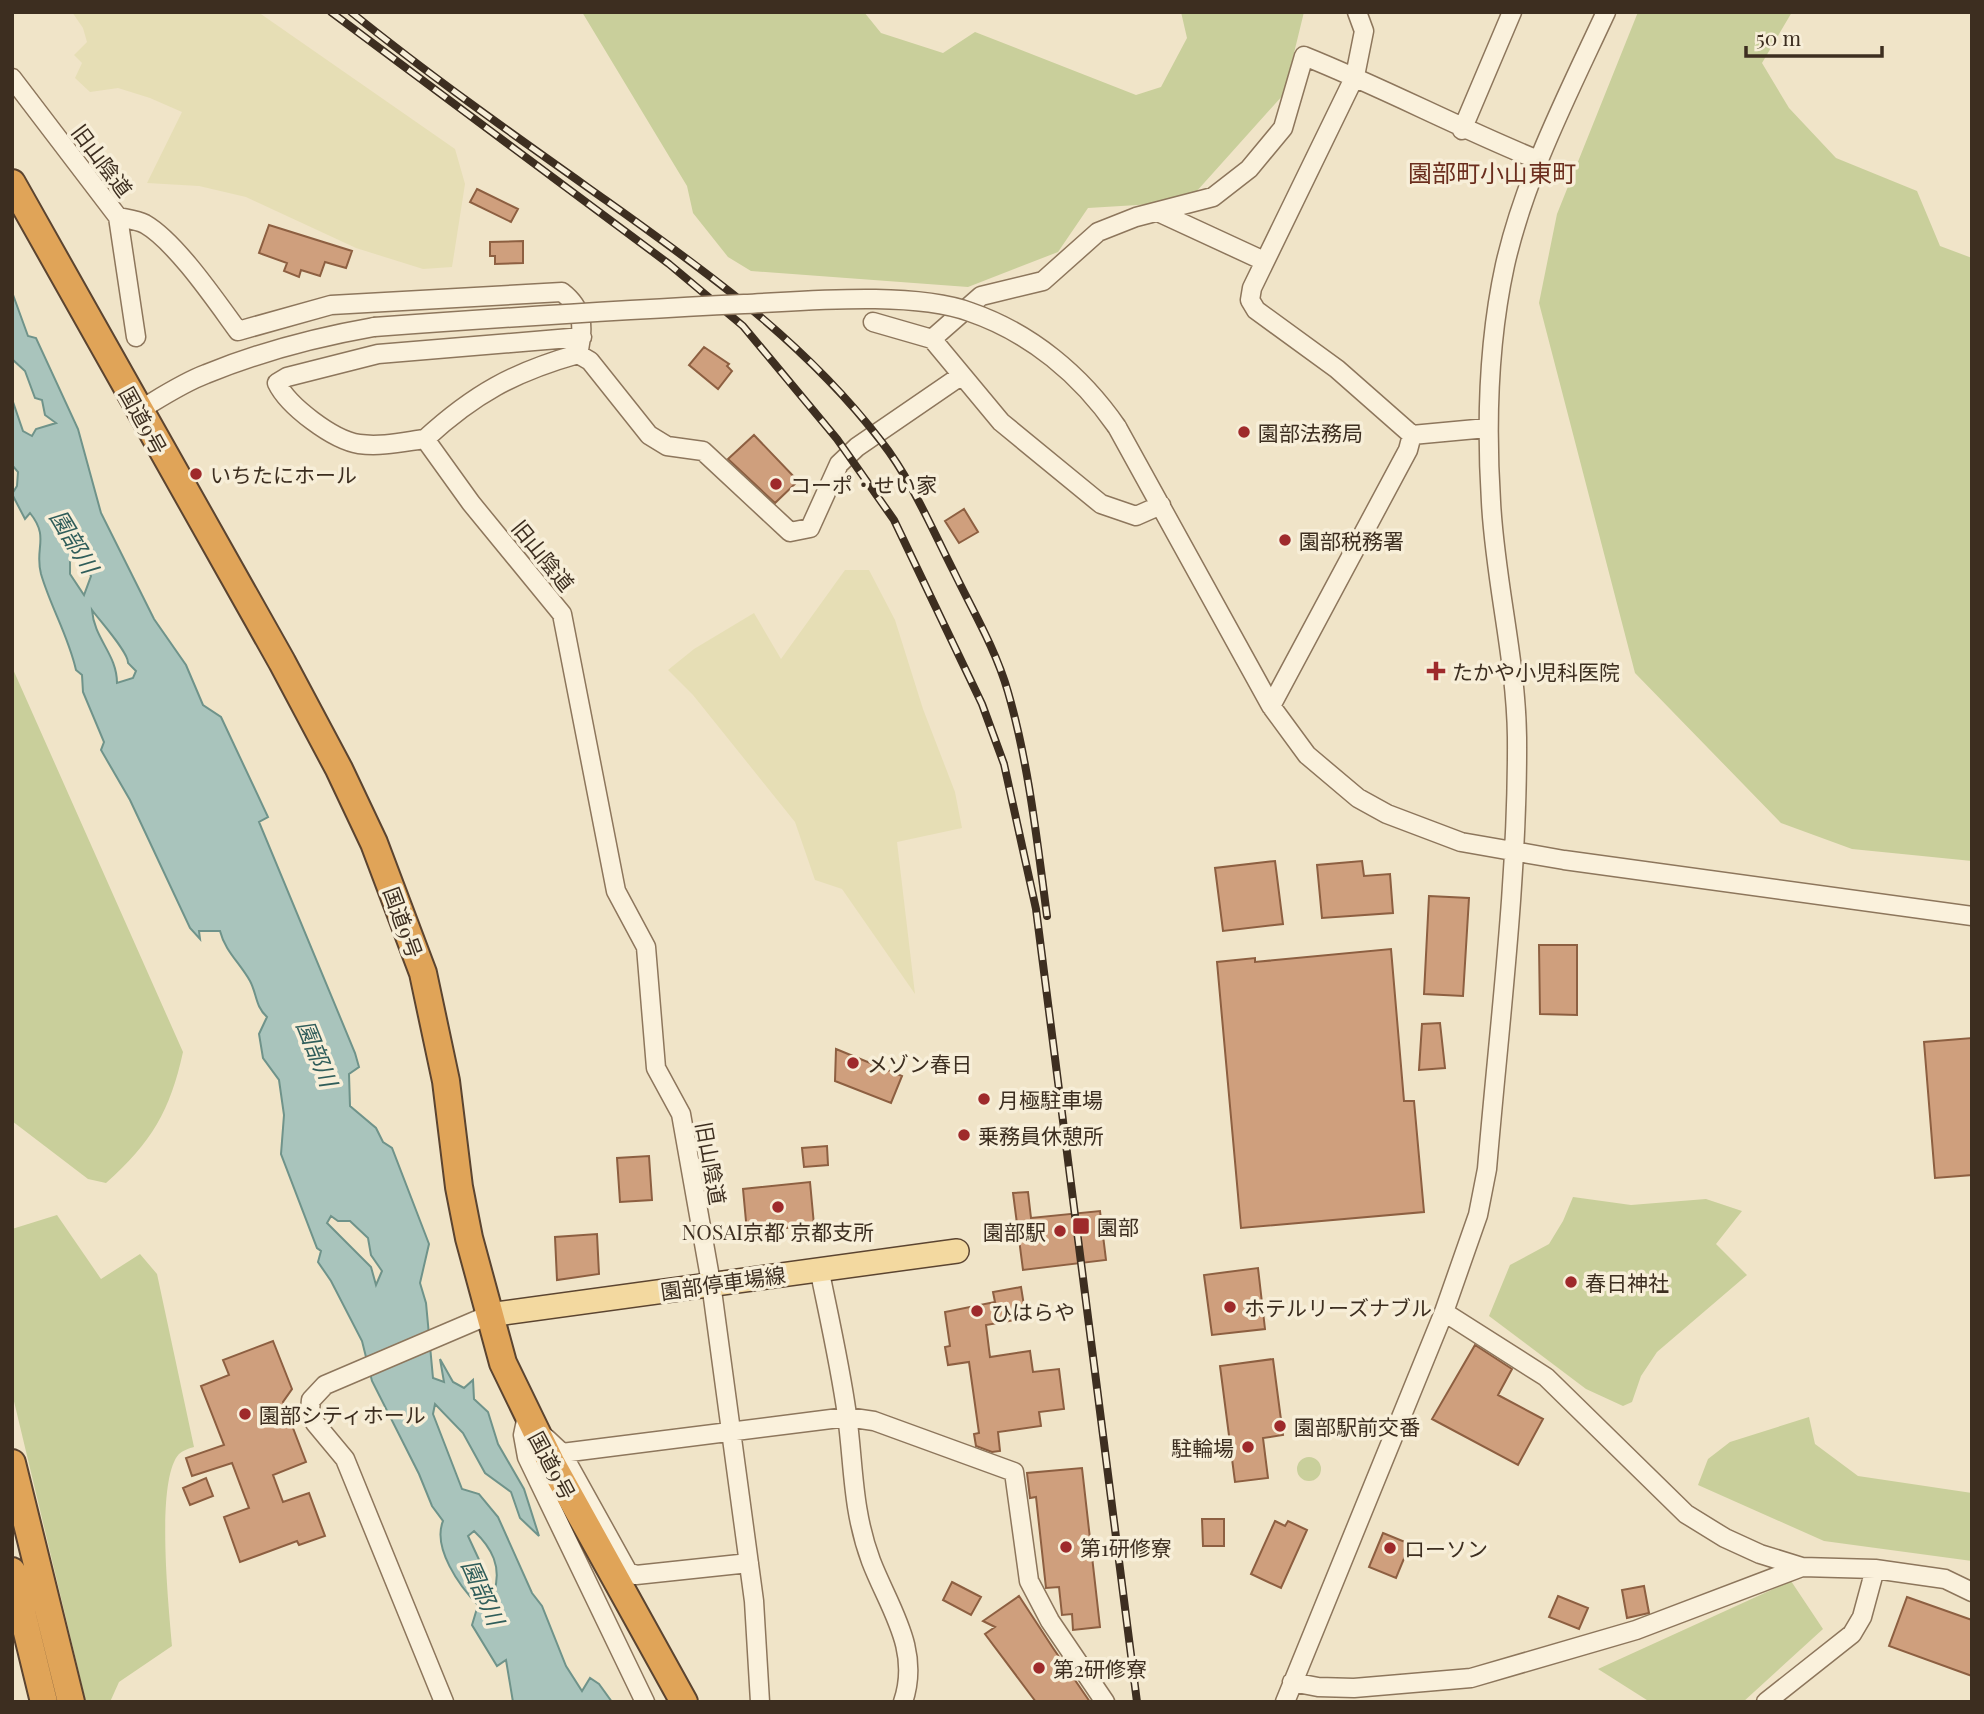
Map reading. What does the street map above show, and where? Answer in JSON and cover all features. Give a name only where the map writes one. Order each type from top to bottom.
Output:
[{"type":"highway","name":"国道9号","points":[[12,183],[339,768],[384,868],[423,973],[434,1021],[446,1081],[479,1321],[503,1363],[527,1416],[684,1702]]},
{"type":"highway","points":[[12,1463],[71,1702]]},
{"type":"highway","points":[[12,1571],[44,1702]]},
{"type":"main road","name":"園部停車場線","points":[[479,1321],[711,1283],[957,1251]]},
{"type":"street","points":[[1357,12],[1363,31],[1355,76],[1264,261],[1252,288],[1250,300],[1256,310],[1337,369],[1412,435],[1487,428]]},
{"type":"street","points":[[1462,130],[1512,12]]},
{"type":"street","points":[[1284,1702],[1444,1312],[1478,1215],[1487,1169],[1514,850],[1515,685],[1499,579],[1487,428],[1489,394],[1505,265],[1538,160],[1606,12]]},
{"type":"street","points":[[932,338],[981,296],[1043,281],[1098,232],[1213,197],[1249,169],[1283,128],[1304,56],[1355,76],[1462,130],[1538,160]]},
{"type":"street","name":"旧山陰道","points":[[12,78],[118,217],[141,222],[154,230],[203,283],[238,331],[331,305],[562,292],[572,300],[582,317],[580,345]]},
{"type":"street","points":[[1158,212],[1264,261]]},
{"type":"street","points":[[118,217],[135,337]]},
{"type":"street","points":[[138,411],[204,374],[323,337],[374,327],[825,300],[917,302],[968,311],[1046,351],[1097,398],[1117,427],[1271,706],[1307,755],[1359,798],[1433,833],[1461,842],[1564,860],[1972,916]]},
{"type":"street","points":[[873,322],[932,338],[1001,422],[1101,504],[1136,516],[1161,505]]},
{"type":"street","points":[[580,345],[649,435],[667,446],[703,451],[790,532],[810,528],[839,464],[857,447],[962,375]]},
{"type":"street","points":[[580,345],[505,380],[474,398],[425,439],[383,444],[351,442],[310,419],[289,400],[277,383],[287,377],[378,354],[580,345]]},
{"type":"street","points":[[1271,706],[1408,450],[1412,435]]},
{"type":"street","name":"旧山陰道","points":[[425,439],[471,503],[562,614],[617,891],[646,947],[656,1068],[681,1114],[711,1283],[749,1563],[760,1702]]},
{"type":"street","points":[[819,1268],[847,1417],[857,1519],[872,1563],[901,1625],[909,1664],[902,1702]]},
{"type":"street","points":[[1444,1312],[1546,1377],[1686,1514],[1737,1543],[1802,1567],[1875,1569],[1945,1579],[1972,1591]]},
{"type":"street","points":[[444,1702],[345,1459],[315,1423],[310,1410],[318,1391],[479,1321]]},
{"type":"street","points":[[527,1416],[562,1453],[628,1572],[636,1575],[749,1563]]},
{"type":"street","points":[[527,1416],[523,1435],[527,1457],[645,1702]]},
{"type":"street","points":[[562,1453],[730,1429],[847,1417],[874,1421],[1014,1472],[1029,1581],[1050,1621],[1104,1702]]},
{"type":"street","points":[[1292,1682],[1318,1688],[1354,1688],[1471,1678],[1636,1630],[1802,1567]]},
{"type":"street","points":[[1766,1702],[1852,1634],[1862,1617],[1875,1569]]},
{"type":"shaded area","points":[[72,12],[258,12],[455,149],[465,184],[452,267],[423,269],[356,248],[246,197],[199,186],[147,183],[182,112],[118,88],[90,92],[75,78],[82,63],[74,55],[87,42],[83,28]]},
{"type":"shaded area","points":[[845,570],[869,570],[895,620],[923,709],[955,792],[962,828],[897,842],[915,994],[842,889],[815,880],[795,822],[693,695],[668,670],[694,649],[754,613],[781,659]]},
{"type":"green space","points":[[582,12],[864,12],[881,33],[943,53],[975,32],[1136,95],[1161,87],[1187,38],[1181,12],[1304,12],[1284,94],[1187,202],[1088,208],[1058,252],[968,287],[751,271],[728,257],[693,213],[687,186]]},
{"type":"green space","points":[[1638,12],[1792,12],[1762,63],[1789,108],[1836,158],[1917,191],[1940,246],[1972,258],[1972,861],[1852,849],[1781,823],[1635,673],[1539,303],[1557,214]]},
{"type":"green space","points":[[12,667],[183,1052],[172,1092],[157,1124],[136,1154],[106,1183],[88,1179],[12,1121]]},
{"type":"green space","points":[[1573,1197],[1631,1205],[1706,1199],[1742,1211],[1716,1244],[1747,1275],[1657,1352],[1641,1376],[1632,1402],[1623,1406],[1586,1389],[1489,1316],[1510,1265],[1549,1244]]},
{"type":"green space","points":[[57,1215],[101,1279],[140,1254],[157,1274],[194,1447],[179,1454],[172,1468],[167,1490],[165,1546],[172,1646],[119,1682],[110,1702],[86,1702],[12,1393],[12,1229]]},
{"type":"green space","points":[[1809,1417],[1815,1444],[1858,1476],[1972,1493],[1972,1561],[1824,1541],[1698,1485],[1708,1459],[1730,1442]]},
{"type":"green space","points":[[1309,1457],[1317,1461],[1321,1469],[1317,1477],[1309,1481],[1301,1477],[1297,1469],[1301,1461]]},
{"type":"green space","points":[[1791,1581],[1823,1629],[1743,1702],[1650,1702],[1598,1669]]},
{"type":"water","name":"園部川","points":[[12,292],[28,336],[36,338],[78,429],[101,513],[154,619],[186,665],[203,705],[221,717],[268,817],[259,822],[359,1067],[349,1074],[350,1106],[376,1128],[383,1142],[392,1148],[429,1244],[420,1283],[426,1303],[433,1378],[444,1382],[440,1359],[453,1382],[464,1388],[473,1380],[474,1399],[488,1412],[498,1444],[524,1489],[539,1536],[520,1518],[511,1492],[485,1473],[463,1433],[435,1404],[433,1414],[462,1489],[479,1494],[498,1517],[532,1593],[542,1606],[566,1666],[582,1691],[590,1678],[599,1684],[612,1702],[513,1702],[506,1660],[497,1666],[472,1625],[478,1605],[456,1578],[444,1555],[441,1543],[443,1521],[432,1506],[419,1474],[372,1381],[362,1341],[331,1281],[318,1262],[321,1251],[317,1248],[281,1154],[284,1115],[279,1080],[263,1058],[259,1034],[267,1017],[258,1004],[250,981],[229,951],[220,931],[199,931],[200,939],[190,928],[130,800],[101,750],[104,742],[83,692],[82,675],[76,670],[41,574],[39,529],[30,513],[25,519],[12,494],[17,486],[18,472],[12,465],[12,399],[23,431],[32,436],[36,429],[56,423],[45,415],[42,400],[35,398],[25,371],[12,359]],"holes":[[[76,552],[91,576],[84,595],[70,574],[70,562]],[[92,610],[136,671],[133,678],[117,683],[113,663]],[[331,1216],[338,1221],[350,1221],[368,1238],[371,1255],[382,1271],[376,1285],[371,1267],[327,1223]],[[474,1531],[494,1558],[497,1574],[494,1592],[468,1536]]]},
{"type":"building","points":[[477,189],[518,209],[511,222],[470,202]]},
{"type":"building","points":[[269,225],[352,251],[346,268],[325,262],[320,276],[301,270],[299,277],[284,271],[287,263],[259,253]]},
{"type":"building","points":[[523,241],[523,263],[495,264],[495,256],[490,256],[490,242]]},
{"type":"building","points":[[704,347],[729,364],[727,366],[732,371],[718,389],[689,365]]},
{"type":"building","points":[[754,435],[798,481],[775,503],[728,459]]},
{"type":"building","points":[[964,509],[978,532],[959,543],[945,521]]},
{"type":"building","points":[[1275,861],[1283,924],[1223,931],[1215,868]]},
{"type":"building","points":[[1362,861],[1364,876],[1390,874],[1393,913],[1322,918],[1317,865]]},
{"type":"building","points":[[1429,896],[1469,898],[1463,996],[1424,994]]},
{"type":"building","points":[[1539,945],[1577,945],[1577,1015],[1540,1014]]},
{"type":"building","points":[[1391,949],[1404,1101],[1414,1101],[1424,1212],[1241,1228],[1217,962],[1255,958],[1255,962]]},
{"type":"building","points":[[1440,1023],[1445,1068],[1419,1070],[1422,1024]]},
{"type":"building","points":[[1972,1038],[1972,1175],[1935,1178],[1924,1042]]},
{"type":"building","name":"メゾン春日","points":[[836,1049],[902,1076],[891,1103],[835,1081]]},
{"type":"building","points":[[827,1146],[828,1165],[804,1167],[802,1148]]},
{"type":"building","points":[[649,1156],[652,1200],[620,1202],[617,1158]]},
{"type":"building","name":"NOSAI京都 京都支所","points":[[810,1182],[814,1225],[747,1232],[743,1189]]},
{"type":"building","name":"園部駅","points":[[1028,1192],[1031,1218],[1100,1211],[1106,1260],[1023,1270],[1013,1193]]},
{"type":"building","points":[[597,1234],[599,1274],[557,1280],[555,1237]]},
{"type":"building","points":[[1258,1268],[1265,1329],[1212,1335],[1204,1275]]},
{"type":"building","points":[[1021,1287],[1026,1318],[986,1325],[990,1357],[1030,1351],[1033,1372],[1059,1369],[1064,1409],[1039,1412],[1041,1426],[998,1432],[1000,1451],[992,1452],[976,1446],[974,1434],[979,1433],[969,1362],[948,1365],[945,1347],[950,1346],[945,1312],[995,1302],[993,1292]]},
{"type":"building","points":[[273,1341],[292,1389],[283,1402],[306,1462],[273,1475],[283,1502],[309,1493],[325,1536],[299,1545],[297,1541],[240,1562],[224,1517],[249,1508],[232,1463],[192,1476],[186,1458],[224,1445],[201,1386],[229,1375],[223,1360]]},
{"type":"building","points":[[1475,1345],[1512,1369],[1498,1395],[1543,1419],[1518,1465],[1432,1419]]},
{"type":"building","name":"駐輪場","points":[[1273,1359],[1283,1435],[1263,1438],[1268,1478],[1235,1482],[1220,1366]]},
{"type":"building","name":"第1研修寮","points":[[1082,1468],[1100,1627],[1073,1630],[1072,1614],[1062,1615],[1059,1587],[1046,1588],[1036,1497],[1030,1498],[1027,1473]]},
{"type":"building","points":[[206,1478],[213,1496],[190,1505],[183,1488]]},
{"type":"building","points":[[1202,1519],[1224,1519],[1224,1546],[1203,1546]]},
{"type":"building","points":[[1275,1521],[1285,1526],[1288,1521],[1307,1530],[1281,1588],[1251,1574]]},
{"type":"building","points":[[1383,1533],[1410,1544],[1396,1578],[1369,1567]]},
{"type":"building","points":[[952,1582],[981,1597],[971,1615],[943,1600]]},
{"type":"building","points":[[1644,1586],[1649,1613],[1627,1618],[1622,1590]]},
{"type":"building","name":"第2研修寮","points":[[1019,1596],[1090,1702],[1036,1702],[985,1634],[995,1627],[983,1621]]},
{"type":"building","points":[[1558,1596],[1588,1608],[1579,1629],[1549,1617]]},
{"type":"building","points":[[1907,1597],[1972,1620],[1972,1676],[1889,1646]]},
{"type":"railway","points":[[331,12],[669,264],[743,326],[837,439],[894,520],[982,704],[1004,764],[1036,909],[1137,1702]]},
{"type":"railway","points":[[351,12],[478,109],[718,282],[821,372],[881,441],[902,471],[920,505],[984,631],[1003,676],[1027,775],[1047,916]]},
{"type":"place","name":"園部法務局","points":[[1244,432]]},
{"type":"place","name":"いちたにホール","points":[[196,474]]},
{"type":"place","name":"コーポ・せい家","points":[[776,484]]},
{"type":"place","name":"園部税務署","points":[[1285,540]]},
{"type":"place","name":"たかや小児科医院","points":[[1436,671]]},
{"type":"place","name":"メゾン春日","points":[[853,1063]]},
{"type":"place","name":"月極駐車場","points":[[984,1099]]},
{"type":"place","name":"乗務員休憩所","points":[[964,1135]]},
{"type":"place","name":"NOSAI京都 京都支所","points":[[778,1207]]},
{"type":"place","name":"園部","points":[[1081,1226]]},
{"type":"place","name":"園部駅","points":[[1060,1231]]},
{"type":"place","name":"春日神社","points":[[1571,1282]]},
{"type":"place","name":"ホテルリーズナブル","points":[[1230,1307]]},
{"type":"place","name":"ひはらや","points":[[977,1311]]},
{"type":"place","name":"園部シティホール","points":[[245,1414]]},
{"type":"place","name":"園部駅前交番","points":[[1280,1426]]},
{"type":"place","name":"駐輪場","points":[[1248,1447]]},
{"type":"place","name":"第1研修寮","points":[[1066,1547]]},
{"type":"place","name":"ローソン","points":[[1390,1548]]},
{"type":"place","name":"第2研修寮","points":[[1039,1668]]},
{"type":"district","name":"園部町小山東町","points":[[1492,172]]}]
